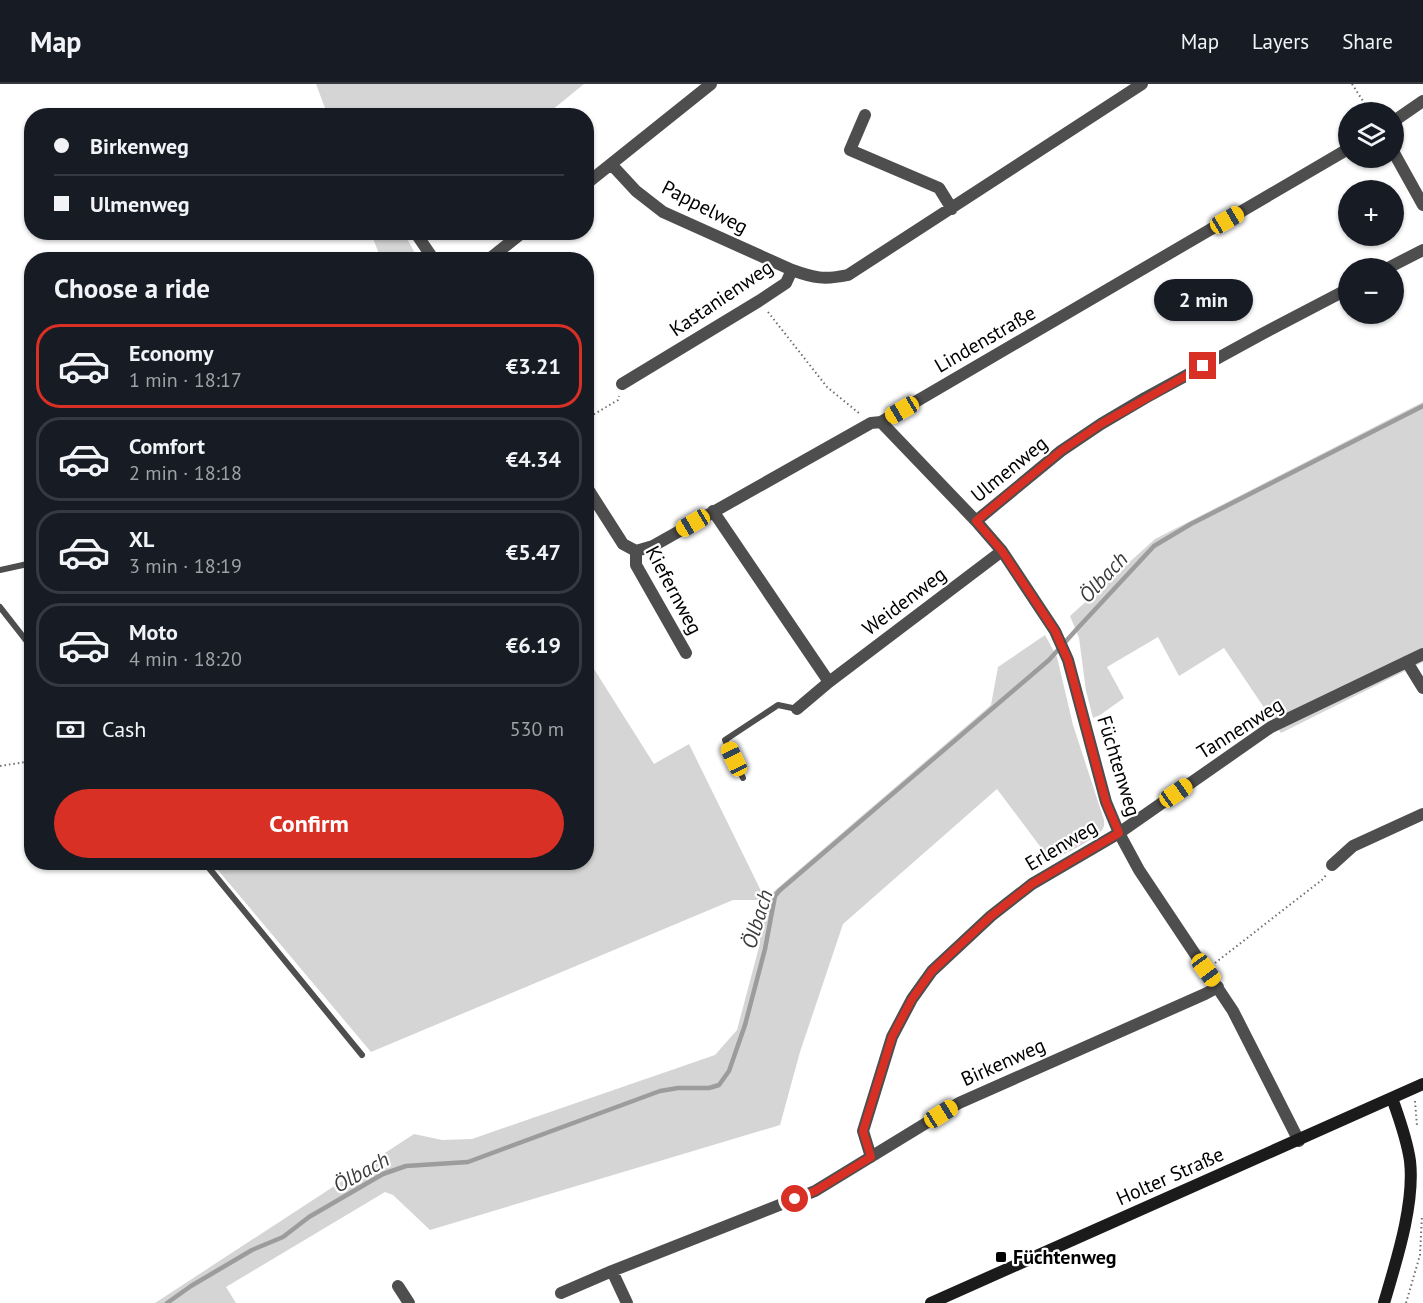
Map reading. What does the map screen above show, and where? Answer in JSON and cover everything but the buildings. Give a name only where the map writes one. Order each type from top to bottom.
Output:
[{"type":"street","points":[[594,178],[711,84]]},
{"type":"street","name":"Kastanienweg","points":[[622,384],[786,283],[792,270],[821,278],[848,275],[1142,84]]},
{"type":"street","points":[[1404,114],[1423,101]]},
{"type":"street","points":[[865,115],[850,150],[939,188],[951,209]]},
{"type":"street","name":"Lindenstraße","points":[[636,551],[653,546],[712,511],[876,422],[1338,155]]},
{"type":"street","name":"Pappelweg","points":[[612,164],[636,191],[663,212],[792,270]]},
{"type":"street","points":[[1402,168],[1423,205]]},
{"type":"street","points":[[498,252],[513,240]]},
{"type":"street","points":[[1404,260],[1423,250]]},
{"type":"street","name":"Ulmenweg","points":[[976,521],[1061,451],[1101,424],[1338,294]]},
{"type":"street","name":"Füchtenweg","points":[[876,422],[976,521],[1002,551],[1055,631],[1068,660],[1106,802],[1119,833],[1139,870],[1233,1011],[1299,1141]]},
{"type":"street","name":"Kiefernweg","points":[[594,499],[623,544],[636,551],[636,565],[686,653]]},
{"type":"street","points":[[712,511],[829,682]]},
{"type":"street","name":"Weidenweg","points":[[797,709],[829,682],[1002,551]]},
{"type":"street","name":"Tannenweg","points":[[1119,833],[1271,727],[1423,654]]},
{"type":"street","points":[[1407,662],[1423,688]]},
{"type":"street","points":[[1332,866],[1353,846],[1423,814]]},
{"type":"street","name":"Erlenweg","points":[[871,1157],[863,1131],[892,1037],[912,999],[932,971],[991,916],[1032,884],[1119,833]]},
{"type":"street","name":"Birkenweg","points":[[561,1293],[815,1191],[959,1103],[1218,987]]},
{"type":"street","name":"Holter Straße","points":[[931,1303],[1423,1084]]},
{"type":"street","points":[[1384,1303],[1399,1251],[1410,1195],[1410,1161],[1392,1098]]},
{"type":"street","points":[[612,1271],[627,1303]]},
{"type":"street","points":[[398,1286],[410,1303]]},
{"type":"lane","points":[[0,570],[24,565]]},
{"type":"lane","points":[[0,607],[24,638]]},
{"type":"lane","points":[[743,778],[725,740],[778,705],[797,709]]},
{"type":"lane","points":[[211,870],[362,1055]]},
{"type":"path","points":[[1352,84],[1364,102]]},
{"type":"path","points":[[759,301],[827,387],[876,422]]},
{"type":"path","points":[[594,414],[618,400],[622,384]]},
{"type":"path","points":[[0,766],[24,762]]},
{"type":"path","points":[[1206,970],[1323,879],[1332,866]]},
{"type":"shaded area","points":[[316,84],[584,84],[555,108],[325,108]]},
{"type":"shaded area","points":[[374,240],[408,240],[414,252],[378,252]]},
{"type":"shaded area","points":[[1423,402],[1423,662],[1281,733],[1224,648],[1179,676],[1158,637],[1107,667],[1124,698],[1093,718],[1086,691],[1079,638],[1070,616],[1155,539]]},
{"type":"shaded area","points":[[1045,635],[1057,657],[1073,725],[1104,820],[1103,829],[1086,842],[1051,861],[997,789],[843,924],[800,1052],[780,1125],[430,1230],[393,1195],[385,1192],[226,1287],[236,1303],[155,1303],[414,1134],[442,1140],[472,1139],[715,1055],[737,1030],[759,947],[765,900],[733,900],[371,1052],[218,870],[594,870],[594,669],[654,764],[689,744],[765,899],[991,705],[998,667]]},
{"type":"waterway","name":"Ölbach","points":[[167,1303],[252,1250],[283,1237],[309,1217],[383,1174],[406,1166],[468,1162],[660,1091],[678,1088],[709,1088],[719,1085],[729,1071],[745,1025],[765,949],[775,896],[779,891],[1049,660],[1154,546],[1191,524],[1423,406]]},
{"type":"place","name":"Füchtenweg","points":[[1001,1257]]},
{"type":"route","points":[[795,1199],[815,1191],[871,1157],[863,1131],[892,1037],[912,999],[932,971],[991,916],[1032,884],[1119,833],[1106,802],[1068,660],[1055,631],[1002,551],[976,521],[1061,451],[1101,424],[1203,366]]}]
